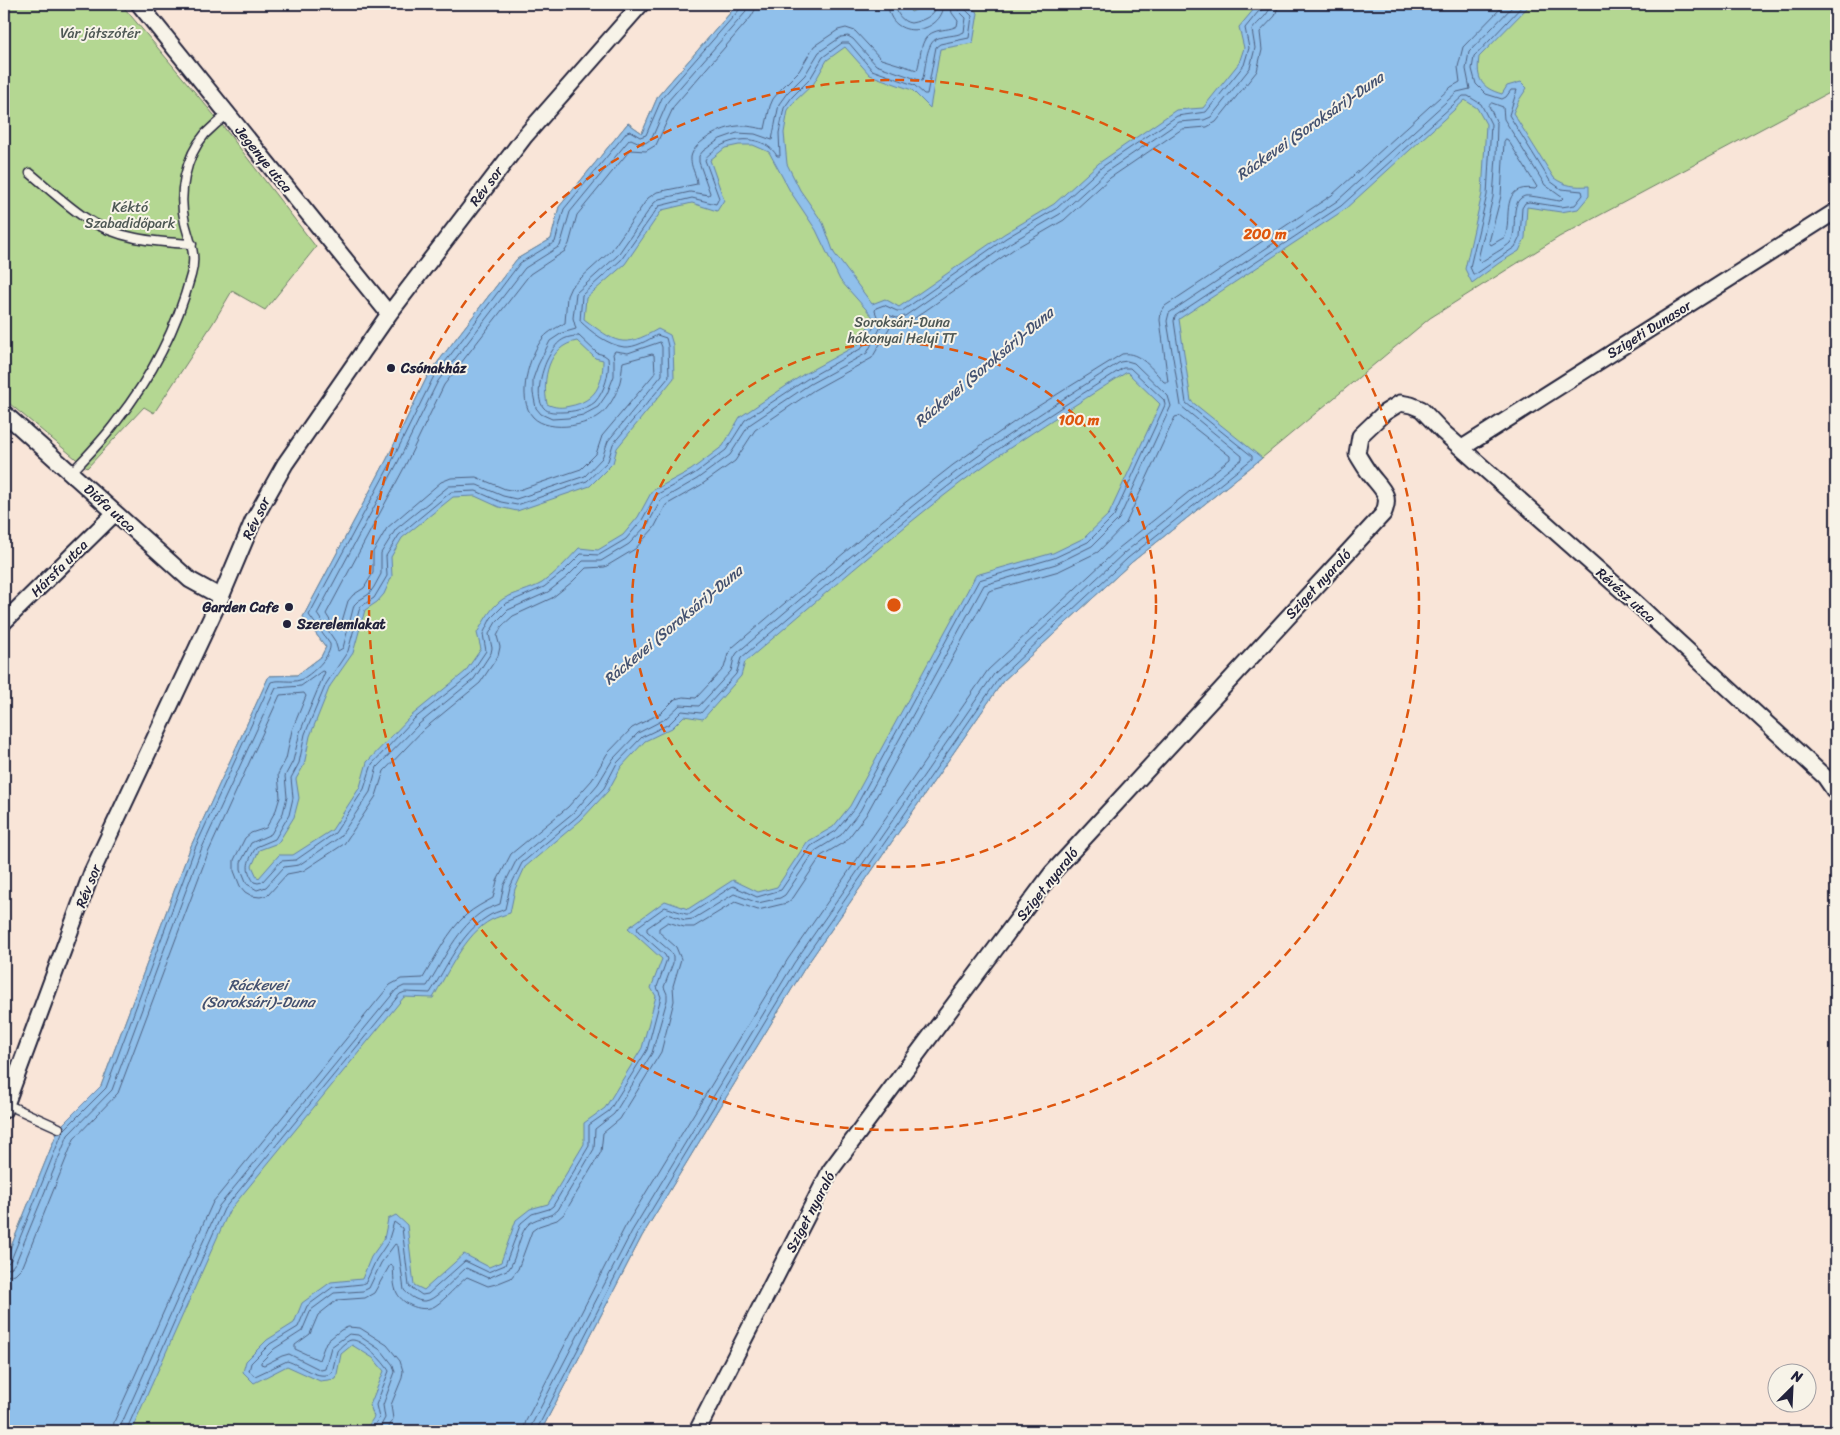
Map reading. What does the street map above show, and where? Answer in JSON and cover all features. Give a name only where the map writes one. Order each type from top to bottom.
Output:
[{"type":"street","name":"Jegenye utca","points":[[139,4],[389,314]]},
{"type":"street","name":"Rév sor","points":[[5,1107],[92,872],[221,597],[253,521],[285,464],[389,314],[524,136],[641,4]]},
{"type":"street","name":"Szigeti Dunasor","points":[[1462,448],[1836,211]]},
{"type":"street","name":"Sziget nyaraló","points":[[697,1431],[830,1170],[1052,873],[1383,514],[1387,506],[1382,487],[1356,454],[1360,436],[1384,413],[1400,403],[1411,404]]},
{"type":"street","name":"Révész utca","points":[[1411,404],[1421,409],[1825,777],[1836,793]]},
{"type":"street","name":"Diófa utca","points":[[4,413],[190,580],[221,597]]},
{"type":"street","name":"Hársfa utca","points":[[4,622],[115,513]]},
{"type":"lane","points":[[71,473],[116,424],[136,394],[174,328],[194,260],[192,244],[185,222],[183,184],[193,153],[205,134],[228,114]]},
{"type":"lane","points":[[30,173],[85,218],[117,234],[143,240],[192,244]]},
{"type":"lane","points":[[5,1107],[59,1128]]},
{"type":"green space","name":"Kéktó Szabadidőpark","points":[[4,4],[121,4],[219,121],[316,247],[265,310],[232,291],[154,413],[144,407],[87,468],[4,399]]},
{"type":"green space","name":"Soroksári-Duna hókonyai Helyi TT","points":[[738,4],[1836,4],[1836,89],[1559,237],[1430,318],[1262,458],[1132,562],[1003,681],[804,969],[642,1236],[541,1431],[4,1431],[4,1264],[59,1128],[101,1086],[191,846],[269,676],[297,675],[321,657],[326,647],[303,617],[387,459],[428,375],[517,259],[551,239],[559,207],[628,123],[642,133],[658,96]]},
{"type":"water","name":"Ráckevei (Soroksári)-Duna","points":[[738,4],[905,4],[911,12],[930,4],[967,4],[978,13],[973,43],[940,49],[930,108],[912,90],[870,75],[845,47],[827,60],[814,83],[788,110],[784,133],[787,164],[800,190],[823,223],[834,253],[872,304],[885,299],[899,307],[1004,234],[1054,204],[1099,163],[1176,110],[1203,108],[1239,63],[1244,48],[1239,27],[1255,8],[1266,4],[1531,4],[1479,57],[1479,77],[1489,89],[1502,94],[1507,86],[1521,82],[1527,88],[1513,113],[1554,178],[1570,185],[1589,186],[1589,196],[1578,209],[1561,212],[1527,207],[1525,238],[1519,251],[1472,283],[1465,269],[1482,194],[1486,124],[1477,108],[1465,100],[1344,210],[1179,319],[1191,401],[1262,458],[1132,562],[1003,681],[804,969],[642,1236],[541,1431],[365,1431],[374,1417],[370,1405],[384,1371],[373,1358],[352,1345],[341,1354],[336,1379],[320,1381],[287,1366],[254,1383],[243,1372],[246,1361],[267,1340],[294,1323],[302,1303],[331,1282],[362,1279],[371,1257],[384,1239],[388,1219],[396,1215],[407,1225],[414,1285],[424,1290],[464,1254],[489,1267],[501,1262],[516,1220],[530,1209],[548,1204],[584,1144],[584,1123],[605,1108],[642,1048],[656,996],[651,988],[662,959],[628,928],[665,901],[688,909],[733,880],[758,892],[777,887],[807,842],[833,827],[850,806],[976,575],[1053,553],[1084,538],[1109,514],[1160,404],[1127,372],[1044,425],[963,481],[880,547],[745,662],[741,676],[703,719],[684,716],[672,728],[645,741],[621,767],[608,791],[581,820],[525,867],[515,889],[510,913],[491,920],[473,934],[458,955],[433,998],[404,997],[229,1211],[131,1431],[4,1431],[4,1264],[59,1128],[101,1086],[191,846],[269,676],[297,675],[321,657],[326,647],[303,617],[387,459],[428,375],[517,259],[551,239],[559,207],[628,123],[642,133],[658,96]],"holes":[[[753,145],[769,152],[790,191],[816,230],[840,280],[873,317],[859,344],[804,374],[740,417],[723,446],[691,470],[652,491],[638,517],[623,535],[598,550],[579,548],[557,571],[542,583],[499,602],[477,633],[481,649],[465,672],[411,716],[367,762],[360,787],[332,830],[293,855],[279,855],[258,879],[252,866],[259,850],[278,843],[294,817],[299,798],[296,779],[304,765],[310,736],[330,686],[353,653],[365,610],[377,602],[384,594],[392,576],[391,557],[402,538],[453,497],[475,496],[499,507],[517,511],[590,486],[613,463],[617,448],[674,378],[673,345],[670,335],[658,329],[636,340],[627,341],[612,338],[584,319],[586,298],[625,264],[662,210],[692,203],[717,211],[724,200],[710,160],[725,148]],[[577,341],[595,358],[603,360],[602,377],[599,384],[592,396],[579,404],[567,407],[547,404],[546,384],[549,365],[559,349]]]},
{"type":"place","name":"Csónakház","points":[[391,368]]},
{"type":"place","name":"Garden Cafe","points":[[289,607]]},
{"type":"place","name":"Szerelemlakat","points":[[287,624]]},
{"type":"park label","name":"Vár játszótér","points":[[100,33]]}]
